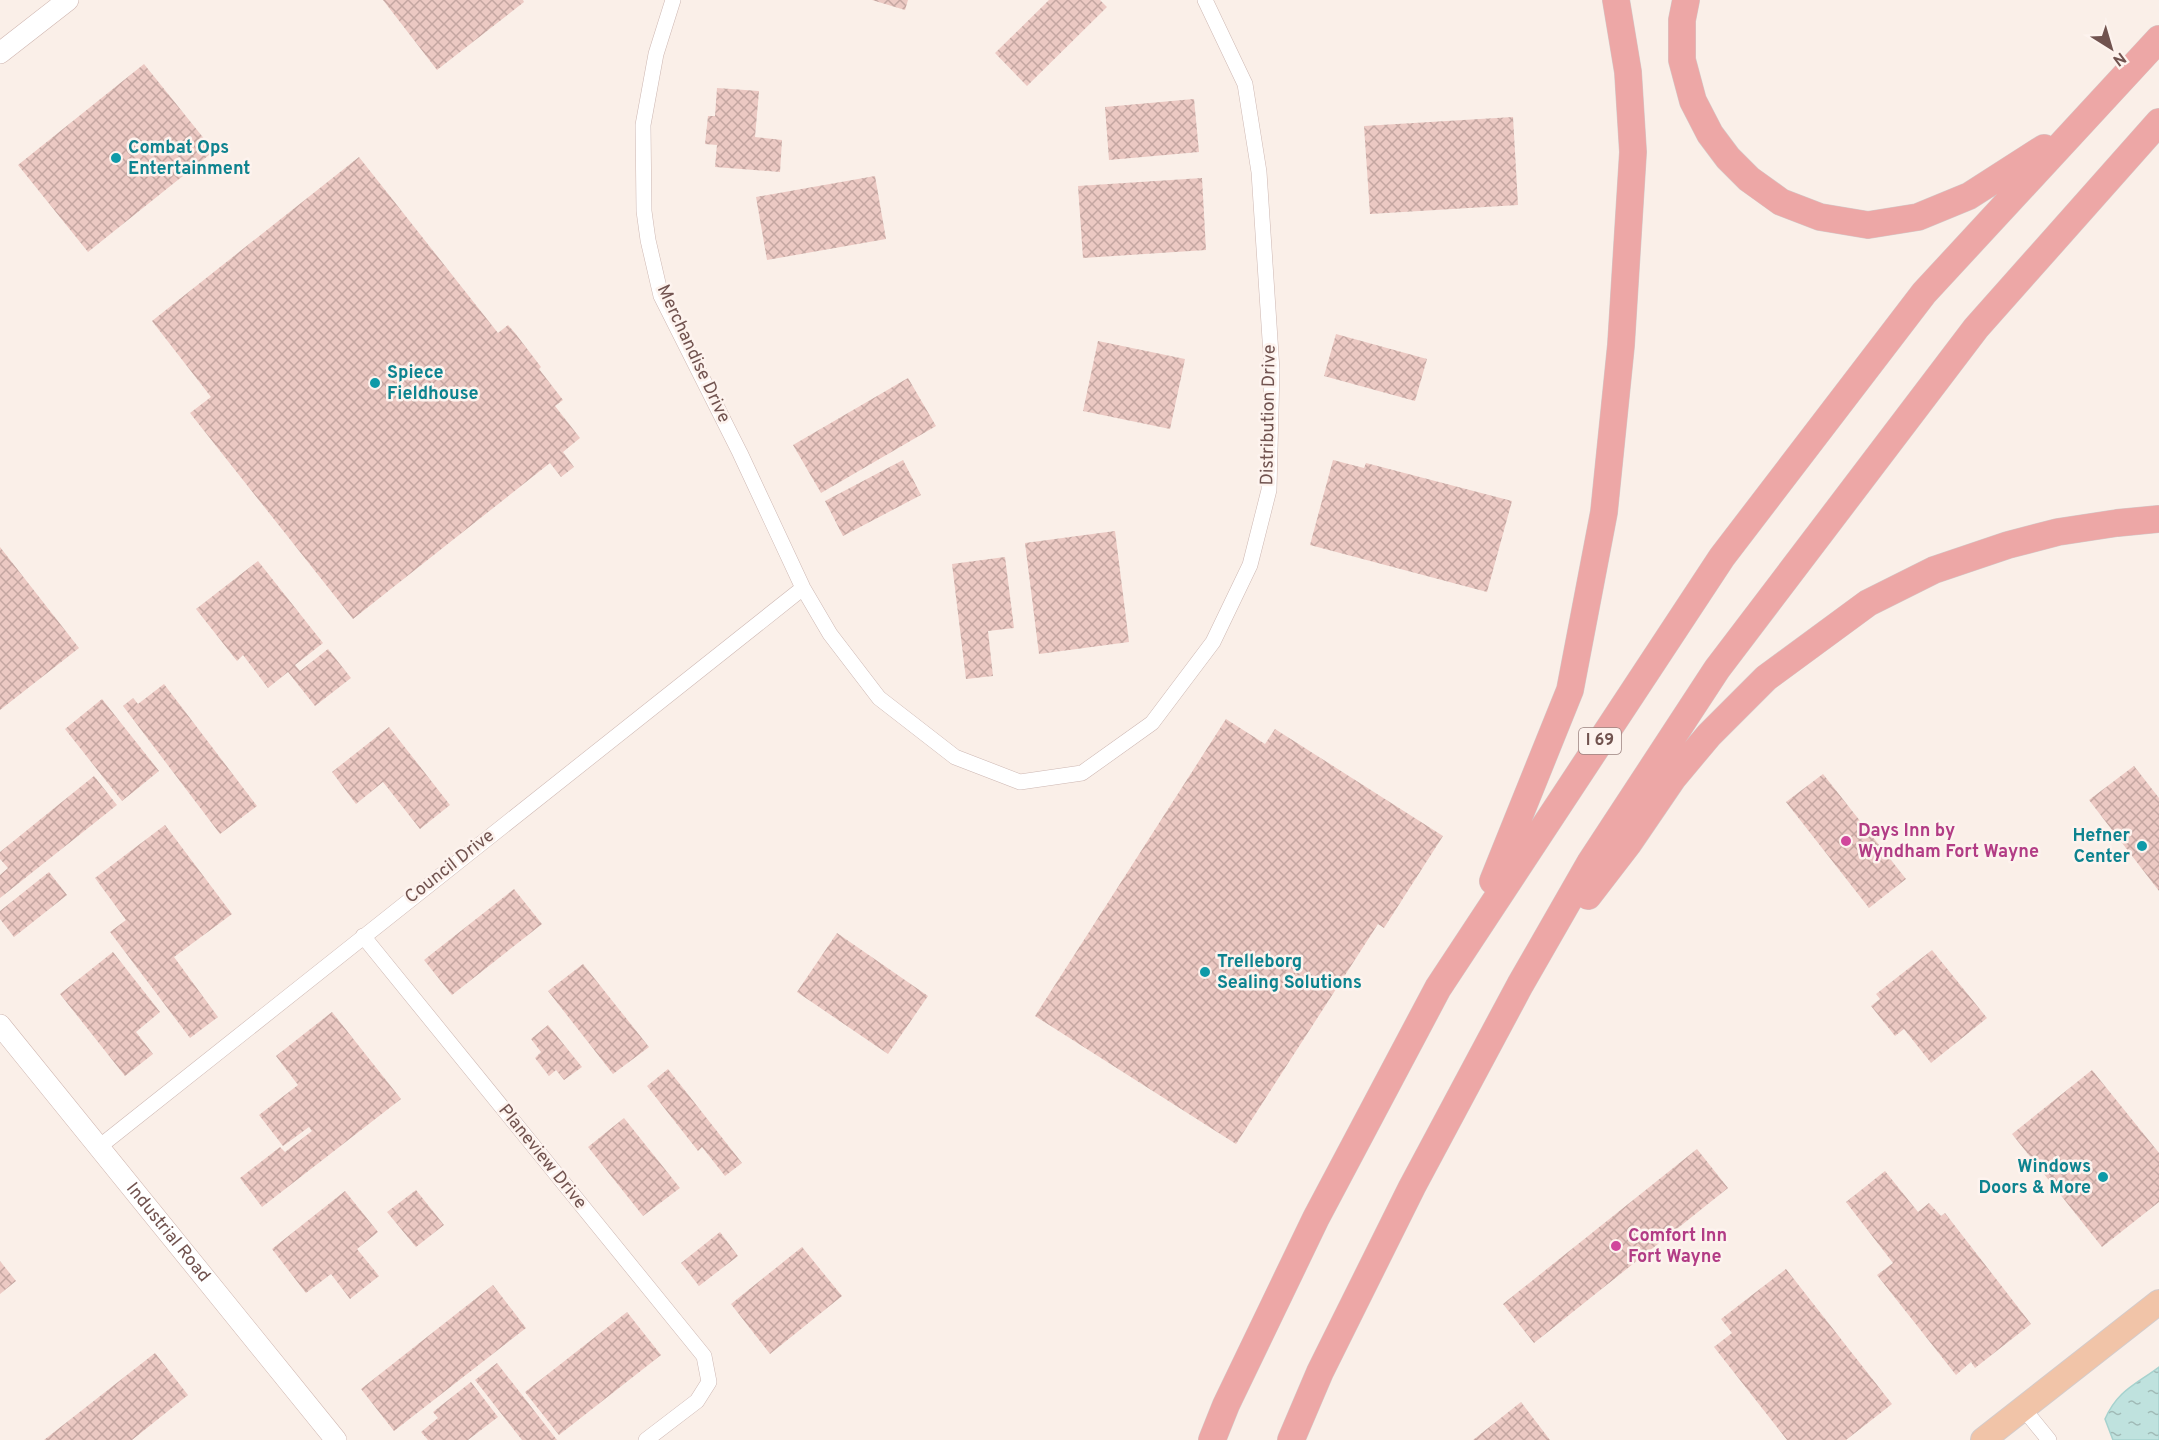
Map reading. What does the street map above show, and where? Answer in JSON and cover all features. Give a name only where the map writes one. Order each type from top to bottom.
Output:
[{"type":"highway","points":[[1468,941],[1570,690],[1604,512],[1621,345],[1633,152],[1628,72],[1616,0]]},
{"type":"highway","points":[[1686,0],[1682,20],[1682,60],[1693,101],[1710,134],[1728,158],[1749,179],[1781,202],[1820,217],[1868,225],[1918,217],[1969,196],[2033,157],[2093,110]]},
{"type":"highway","name":"I 69","points":[[1212,1440],[1226,1405],[1316,1218],[1438,988],[1722,557],[1924,293],[2159,39]]},
{"type":"highway","points":[[1291,1440],[1320,1371],[1412,1187],[1520,985],[1590,863],[1717,669],[1976,328],[2159,122]]},
{"type":"highway","points":[[1520,985],[1628,844],[1673,778],[1708,735],[1766,678],[1823,634],[1868,603],[1934,570],[1973,556],[2058,532],[2159,519]]},
{"type":"main road","points":[[1983,1440],[2159,1302]]},
{"type":"street","points":[[0,53],[68,0]]},
{"type":"street","name":"Merchandise Drive","points":[[673,0],[658,47],[642,125],[644,211],[648,240],[662,296],[740,453],[803,588]]},
{"type":"street","name":"Distribution Drive","points":[[803,588],[830,634],[879,698],[955,757],[1020,782],[1082,773],[1152,723],[1213,642],[1250,565],[1269,490],[1272,369],[1259,172],[1245,84],[1204,0]]},
{"type":"street","name":"Council Drive","points":[[99,1147],[803,588]]},
{"type":"street","name":"Planeview Drive","points":[[363,936],[704,1356],[710,1382],[697,1401],[646,1440]]},
{"type":"street","name":"Industrial Road","points":[[0,1025],[336,1440]]},
{"type":"street","points":[[2023,1408],[2049,1440]]},
{"type":"water","points":[[2159,1367],[2159,1440],[2113,1440],[2105,1419],[2110,1409],[2128,1389]]},
{"type":"building","points":[[383,0],[523,0],[524,2],[437,70]]},
{"type":"building","points":[[872,0],[908,0],[905,10]]},
{"type":"building","points":[[1049,0],[1100,0],[1107,7],[1027,86],[995,53]]},
{"type":"building","name":"Combat Ops Entertainment","points":[[144,64],[214,151],[88,252],[18,165]]},
{"type":"building","points":[[717,88],[759,91],[755,137],[782,140],[780,172],[715,167],[717,145],[705,144],[708,116],[715,116]]},
{"type":"building","points":[[1194,99],[1199,152],[1109,160],[1105,107]]},
{"type":"building","points":[[1513,117],[1518,205],[1370,214],[1364,126]]},
{"type":"building","name":"Spiece Fieldhouse","points":[[359,157],[498,333],[508,325],[515,333],[563,400],[555,406],[580,438],[563,452],[574,467],[561,477],[550,463],[353,619],[190,413],[211,397],[152,321]]},
{"type":"building","points":[[875,176],[886,239],[767,260],[756,197]]},
{"type":"building","points":[[1202,178],[1206,250],[1083,258],[1078,186]]},
{"type":"building","points":[[1336,334],[1427,359],[1415,401],[1324,376]]},
{"type":"building","points":[[1098,341],[1185,359],[1170,429],[1083,411]]},
{"type":"building","points":[[908,378],[936,426],[821,493],[793,445]]},
{"type":"building","points":[[903,460],[921,495],[843,536],[825,501]]},
{"type":"building","points":[[1333,460],[1364,468],[1366,463],[1512,501],[1487,592],[1310,545]]},
{"type":"building","points":[[1115,531],[1129,642],[1039,654],[1025,543]]},
{"type":"building","points":[[0,547],[79,648],[0,710]]},
{"type":"building","points":[[1005,557],[1014,628],[988,631],[993,676],[966,679],[952,564]]},
{"type":"building","points":[[258,561],[323,643],[295,665],[300,671],[328,649],[351,678],[315,706],[288,672],[268,688],[243,655],[237,661],[196,609]]},
{"type":"building","points":[[164,684],[257,806],[220,834],[123,706],[133,698],[138,704]]},
{"type":"building","points":[[102,699],[159,771],[122,801],[65,729]]},
{"type":"building","name":"Trelleborg Sealing Solutions","points":[[1226,719],[1265,744],[1275,729],[1443,836],[1384,928],[1378,924],[1236,1144],[1035,1016]]},
{"type":"building","points":[[389,727],[450,805],[420,829],[383,782],[356,804],[332,772]]},
{"type":"building","name":"Hefner Center","points":[[2134,766],[2159,798],[2159,891],[2089,800]]},
{"type":"building","name":"Days Inn by Wyndham Fort Wayne","points":[[1823,774],[1906,879],[1869,908],[1786,802]]},
{"type":"building","points":[[94,776],[117,805],[0,898],[0,875],[8,868],[0,859],[0,852]]},
{"type":"building","points":[[165,825],[232,914],[174,957],[218,1017],[190,1038],[110,932],[126,920],[95,878]]},
{"type":"building","points":[[49,872],[67,895],[14,937],[0,919],[0,911]]},
{"type":"building","points":[[514,889],[542,924],[452,995],[424,960]]},
{"type":"building","points":[[837,933],[928,996],[888,1054],[797,992]]},
{"type":"building","points":[[1932,950],[1987,1018],[1931,1063],[1904,1029],[1895,1036],[1871,1006],[1880,999],[1876,994]]},
{"type":"building","points":[[113,952],[160,1012],[136,1032],[153,1054],[125,1076],[60,994]]},
{"type":"building","points":[[583,964],[649,1047],[613,1074],[548,991]]},
{"type":"building","points":[[332,1012],[401,1099],[262,1207],[240,1178],[280,1147],[285,1152],[312,1131],[309,1127],[283,1146],[259,1115],[298,1085],[276,1056]]},
{"type":"building","points":[[548,1025],[582,1067],[564,1080],[556,1070],[549,1076],[535,1058],[541,1052],[531,1039]]},
{"type":"building","points":[[668,1069],[742,1163],[725,1176],[702,1147],[698,1151],[647,1086]]},
{"type":"building","name":"Windows Doors & More","points":[[2092,1070],[2159,1153],[2159,1202],[2102,1247],[2012,1134]]},
{"type":"building","points":[[624,1118],[680,1188],[643,1216],[588,1147]]},
{"type":"building","name":"Comfort Inn Fort Wayne","points":[[1697,1149],[1728,1188],[1534,1343],[1503,1304]]},
{"type":"building","points":[[1885,1171],[1918,1212],[1929,1203],[1941,1216],[1945,1213],[2031,1324],[1975,1368],[1971,1362],[1956,1375],[1877,1275],[1893,1263],[1846,1202]]},
{"type":"building","points":[[416,1190],[444,1225],[416,1247],[387,1212]]},
{"type":"building","points":[[345,1191],[378,1232],[357,1249],[379,1276],[350,1299],[331,1274],[306,1293],[272,1249]]},
{"type":"building","points":[[720,1232],[738,1256],[699,1286],[681,1263]]},
{"type":"building","points":[[802,1247],[842,1296],[770,1354],[731,1304]]},
{"type":"building","points":[[0,1261],[16,1281],[0,1294]]},
{"type":"building","points":[[1786,1269],[1892,1404],[1846,1440],[1787,1440],[1714,1347],[1732,1333],[1721,1319]]},
{"type":"building","points":[[493,1285],[526,1328],[394,1431],[361,1389]]},
{"type":"building","points":[[627,1312],[661,1355],[559,1435],[525,1392]]},
{"type":"building","points":[[155,1353],[188,1395],[132,1440],[44,1440]]},
{"type":"building","points":[[497,1363],[557,1440],[522,1440],[475,1380]]},
{"type":"building","points":[[471,1382],[498,1417],[468,1440],[428,1440],[421,1432],[438,1418],[433,1412]]},
{"type":"building","points":[[1521,1402],[1550,1440],[1473,1440]]},
{"type":"place","name":"Combat Ops Entertainment","points":[[116,158]]},
{"type":"place","name":"Spiece Fieldhouse","points":[[375,383]]},
{"type":"place","name":"Days Inn by Wyndham Fort Wayne","points":[[1846,841]]},
{"type":"place","name":"Hefner Center","points":[[2142,846]]},
{"type":"place","name":"Trelleborg Sealing Solutions","points":[[1205,972]]},
{"type":"place","name":"Windows Doors & More","points":[[2103,1177]]},
{"type":"place","name":"Comfort Inn Fort Wayne","points":[[1616,1246]]}]
